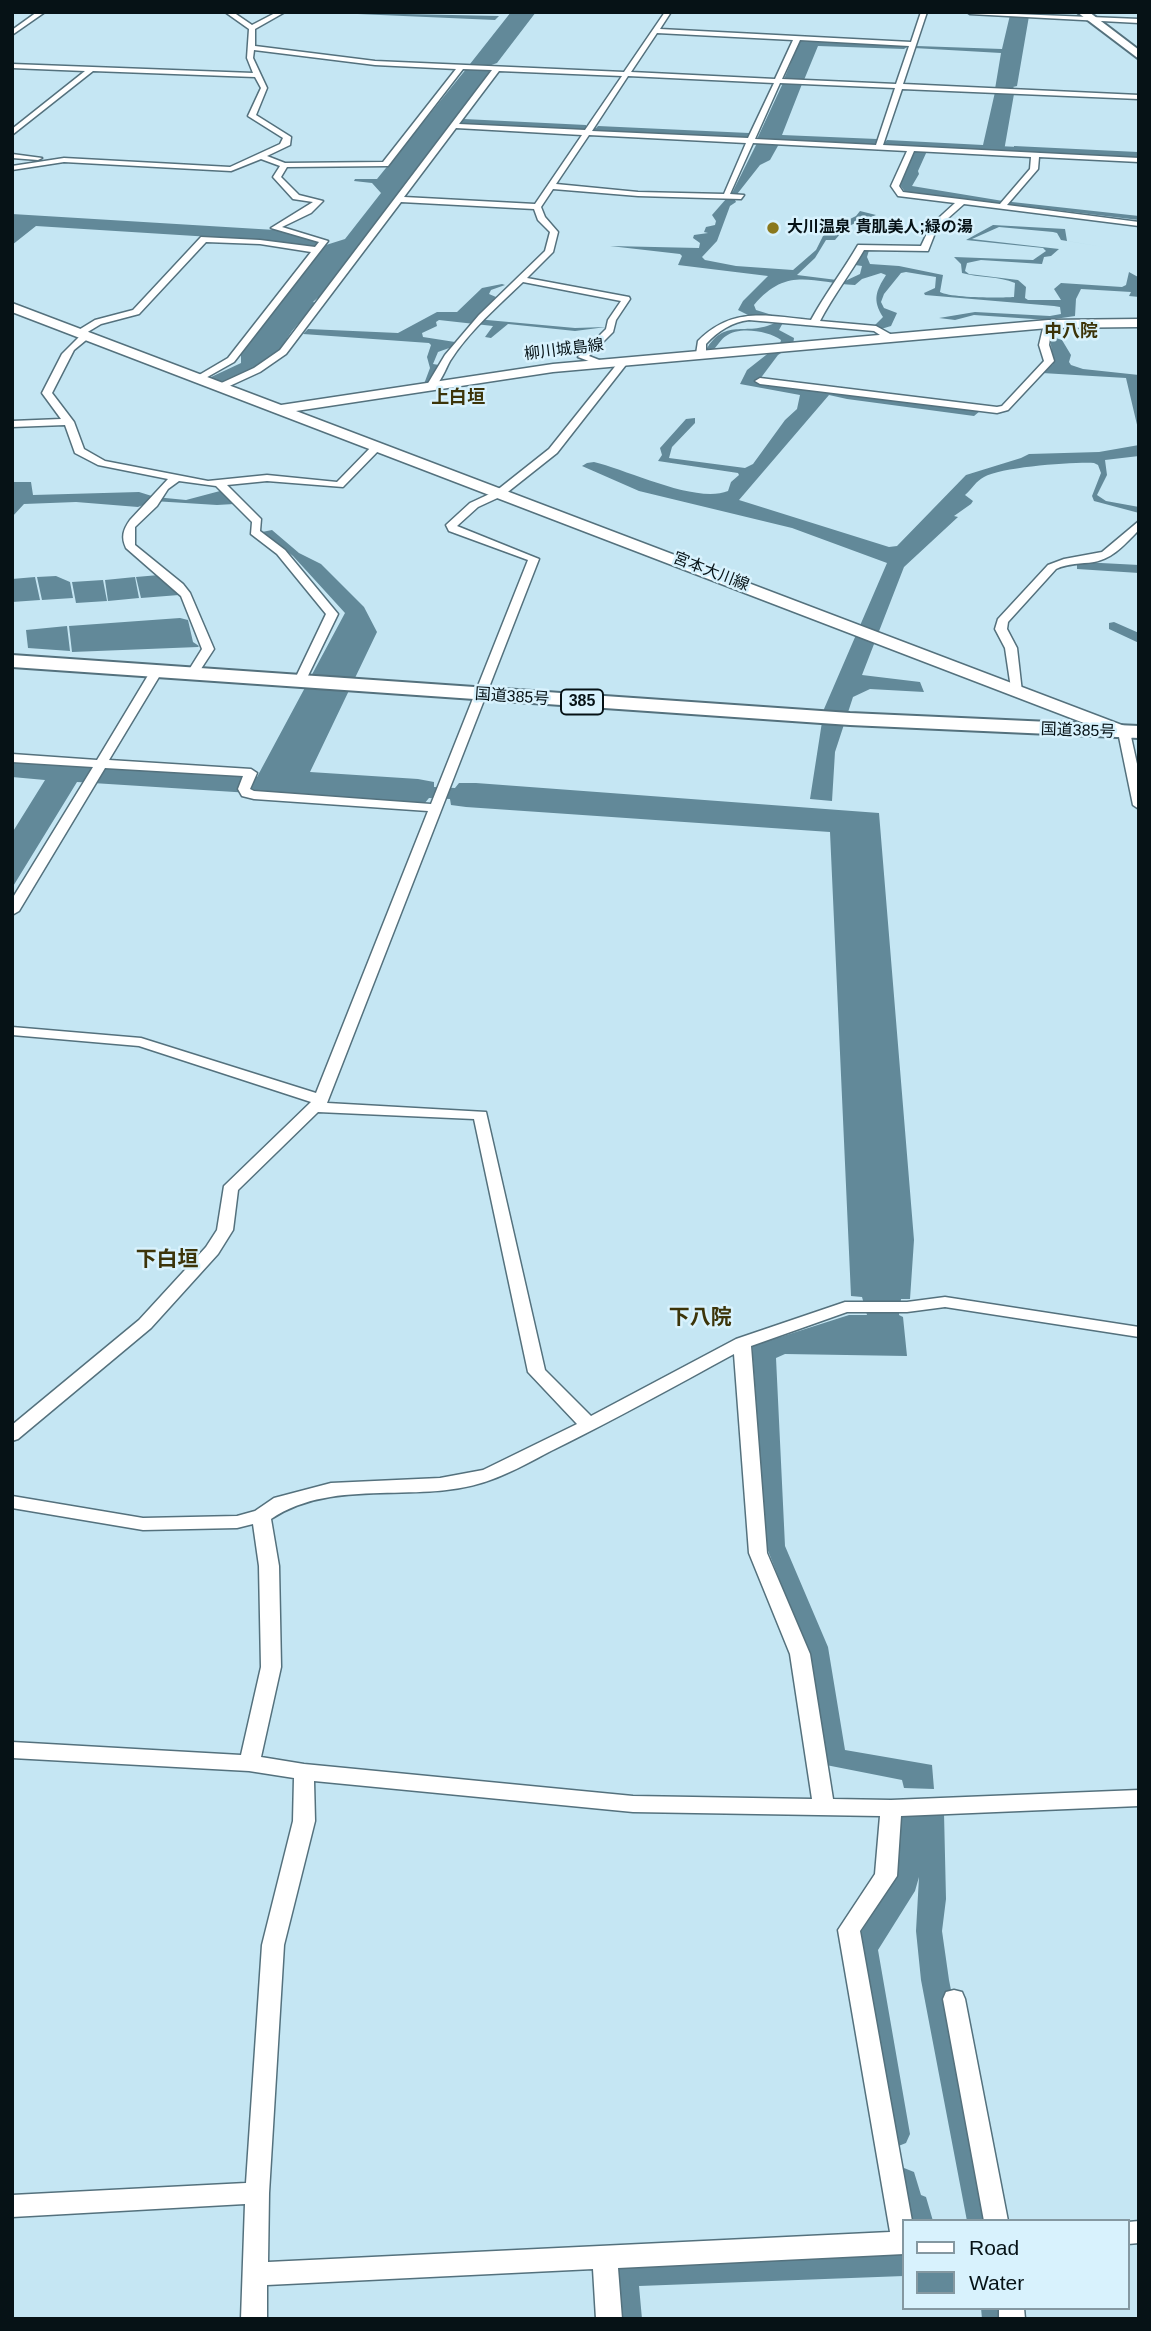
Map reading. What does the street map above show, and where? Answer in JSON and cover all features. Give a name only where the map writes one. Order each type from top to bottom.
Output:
[{"type":"highway","points":[[1088,15],[1139,50]]},
{"type":"highway","points":[[1088,15],[1139,56]]},
{"type":"highway","name":"国道385号","points":[[12,662],[811,717],[1134,734]]},
{"type":"main road","name":"柳川城島線","points":[[12,307],[282,409],[432,385],[602,363],[1048,324],[1139,323]]},
{"type":"main road","name":"宮本大川線","points":[[282,409],[850,625],[1016,692],[1134,734]]},
{"type":"street","points":[[12,33],[42,12]]},
{"type":"street","points":[[228,12],[252,28]]},
{"type":"street","points":[[252,28],[282,12]]},
{"type":"street","points":[[537,207],[629,74],[668,12]]},
{"type":"street","points":[[880,144],[898,86],[915,44],[923,12]]},
{"type":"street","points":[[970,12],[1088,15],[1139,21]]},
{"type":"street","points":[[12,156],[224,169],[263,157],[283,146],[288,139],[252,116],[264,92],[250,58],[252,28]]},
{"type":"street","points":[[657,31],[915,44]]},
{"type":"street","points":[[726,194],[797,39]]},
{"type":"street","points":[[251,48],[375,63],[1139,97]]},
{"type":"street","points":[[12,66],[258,75]]},
{"type":"street","points":[[263,157],[284,164],[385,164],[462,66]]},
{"type":"street","points":[[218,386],[257,370],[283,352],[498,67]]},
{"type":"street","points":[[12,133],[91,69]]},
{"type":"street","points":[[453,126],[589,130],[751,141],[880,144],[918,149],[1139,160]]},
{"type":"street","points":[[918,149],[895,188],[901,194],[1005,203],[1139,224]]},
{"type":"street","points":[[1005,203],[1034,169],[1035,155]]},
{"type":"street","points":[[12,168],[54,160]]},
{"type":"street","points":[[199,379],[231,360],[324,241],[275,229],[319,201],[296,197],[278,177],[284,164]]},
{"type":"street","points":[[551,186],[638,194],[726,194],[741,197]]},
{"type":"street","points":[[398,200],[537,207]]},
{"type":"street","points":[[815,322],[860,247],[925,249],[939,219],[964,201]]},
{"type":"street","points":[[432,385],[449,357],[551,247],[554,232],[541,218],[537,207]]},
{"type":"street","points":[[316,250],[260,242],[204,239],[136,312],[98,322],[83,334],[65,355],[58,378],[47,393],[69,422],[79,451],[83,455],[102,463],[176,479],[219,483],[267,478],[339,485],[378,446]]},
{"type":"street","points":[[519,279],[626,299],[612,320],[610,330],[583,357],[602,363]]},
{"type":"street","points":[[701,354],[701,343],[712,331],[741,318],[876,329],[889,337]]},
{"type":"street","points":[[760,381],[989,409],[1005,408],[1049,361],[1044,345],[1048,324]]},
{"type":"street","points":[[12,1435],[145,1324],[212,1251],[225,1230],[230,1189],[317,1103],[534,559],[453,530],[451,525],[474,505],[500,492],[553,451],[624,361]]},
{"type":"street","points":[[12,424],[69,422]]},
{"type":"street","points":[[176,479],[160,489],[154,503],[131,523],[128,540],[131,547],[179,586],[186,595],[208,649],[193,673]]},
{"type":"street","points":[[219,483],[257,521],[256,532],[281,552],[332,614],[300,681]]},
{"type":"street","points":[[1016,692],[1011,648],[1001,629],[1002,621],[1052,567],[1061,561],[1098,558],[1110,552],[1139,524]]},
{"type":"street","points":[[12,911],[104,763],[156,672]]},
{"type":"street","points":[[1134,734],[1131,780],[1139,805]]},
{"type":"street","points":[[12,758],[251,773],[244,789],[246,793],[254,796],[436,806]]},
{"type":"street","points":[[12,1031],[141,1042],[317,1103],[481,1115],[537,1373],[589,1425]]},
{"type":"street","points":[[12,1502],[142,1524],[237,1522],[261,1516],[281,1503],[331,1489],[440,1484],[487,1475],[589,1425],[741,1343],[845,1307],[907,1307],[945,1302],[1139,1332]]},
{"type":"street","points":[[741,1343],[758,1553],[800,1654],[824,1807]]},
{"type":"street","points":[[249,1763],[271,1667],[269,1566],[261,1516]]},
{"type":"street","points":[[12,1750],[249,1763],[304,1772],[633,1804],[891,1808],[1139,1798]]},
{"type":"street","points":[[254,2319],[257,2193],[273,1945],[304,1821],[304,1772]]},
{"type":"street","points":[[891,1808],[886,1876],[849,1930],[902,2232]]},
{"type":"street","points":[[954,1999],[996,2219]]},
{"type":"street","points":[[12,2206],[257,2193]]},
{"type":"street","points":[[256,2274],[902,2243]]},
{"type":"street","points":[[605,2258],[609,2319]]},
{"type":"water","points":[[312,12],[499,16],[495,20]]},
{"type":"water","points":[[511,12],[536,12],[497,63],[483,68],[490,69],[489,74],[313,302],[316,303],[279,351],[259,365],[224,382],[209,378],[241,363],[241,353],[326,245],[345,239],[381,193],[372,183],[354,181],[355,179],[377,179],[467,68],[476,68],[478,65],[470,64]]},
{"type":"water","points":[[1010,15],[1029,16],[1017,86],[1013,87],[1015,89],[995,89],[1001,53],[914,48],[1002,49]]},
{"type":"water","points":[[800,41],[907,47],[818,46],[804,80],[784,79]]},
{"type":"water","points":[[783,83],[802,84],[782,135],[877,139],[877,143],[757,139]]},
{"type":"water","points":[[995,92],[1014,94],[1004,151],[885,146],[887,140],[983,145]]},
{"type":"water","points":[[464,119],[586,125],[596,128],[749,133],[751,136],[746,139],[459,124]]},
{"type":"water","points":[[757,143],[779,144],[770,160],[760,165],[734,198],[736,202],[730,206],[717,241],[702,257],[705,260],[736,266],[793,270],[816,250],[823,236],[860,211],[876,215],[846,227],[835,240],[826,240],[815,258],[797,275],[845,281],[860,274],[862,266],[855,265],[862,250],[870,247],[867,257],[870,264],[899,266],[943,275],[940,292],[965,296],[1014,297],[1015,283],[962,273],[961,264],[954,257],[1033,260],[1046,251],[1043,248],[966,240],[993,225],[1065,229],[1067,241],[1061,240],[1057,233],[1053,232],[999,227],[972,239],[1059,249],[1051,256],[1044,257],[1042,264],[981,260],[967,263],[965,271],[969,274],[1018,280],[1026,287],[1025,298],[1028,300],[1061,300],[1054,289],[1061,283],[1122,287],[1126,285],[1129,272],[1138,277],[1139,297],[1129,296],[1131,292],[1081,289],[1076,299],[1075,316],[1048,320],[974,315],[955,320],[939,318],[975,312],[1050,316],[1061,314],[1060,307],[1054,306],[925,295],[924,293],[935,288],[936,277],[906,272],[901,273],[884,294],[881,302],[884,308],[897,313],[891,326],[881,329],[873,327],[883,317],[876,300],[886,275],[881,273],[862,279],[855,285],[813,280],[789,281],[766,293],[754,305],[756,310],[785,319],[779,330],[794,338],[793,345],[778,355],[757,383],[980,411],[974,416],[829,395],[739,500],[889,547],[897,546],[966,475],[1029,454],[1099,452],[1139,445],[1139,456],[1105,460],[1107,475],[1097,495],[1106,501],[1139,507],[1139,513],[1094,501],[1092,496],[1101,473],[1098,465],[1094,463],[1038,466],[993,473],[981,479],[965,495],[973,501],[971,504],[954,516],[958,517],[904,567],[862,675],[920,682],[924,692],[870,689],[853,697],[835,752],[832,801],[810,799],[824,709],[887,563],[792,528],[639,491],[582,466],[594,462],[698,493],[728,491],[738,473],[658,461],[662,455],[660,448],[686,419],[695,418],[695,423],[672,447],[669,458],[745,468],[753,464],[785,420],[797,409],[800,395],[740,384],[747,370],[780,344],[781,340],[762,332],[738,331],[724,337],[714,349],[706,350],[721,333],[767,326],[778,321],[752,317],[738,310],[743,301],[768,276],[678,265],[682,256],[680,254],[610,246],[699,248],[700,243],[693,238],[694,235],[708,233],[704,232],[706,227],[715,225],[716,221],[712,215],[733,191]]},
{"type":"water","points":[[1014,146],[1138,152],[1138,158],[1014,152]]},
{"type":"water","points":[[914,151],[927,151],[912,186],[1003,201],[1139,216],[1139,220],[905,192],[900,185]]},
{"type":"water","points":[[12,214],[275,230],[318,242],[314,247],[259,240],[36,226],[12,245]]},
{"type":"water","points":[[505,285],[491,290],[489,294],[496,297],[476,319],[575,328],[606,327],[575,331],[508,324],[491,338],[485,337],[493,326],[439,320],[436,322],[437,326],[422,333],[423,337],[455,342],[452,347],[438,352],[433,364],[439,365],[428,384],[424,384],[430,368],[427,357],[431,345],[429,343],[303,334],[308,329],[398,333],[437,312],[457,312],[482,288]]},
{"type":"water","points":[[1050,336],[1062,340],[1071,355],[1071,365],[1083,369],[1139,375],[1139,445],[1126,378],[1042,373],[1053,364]]},
{"type":"water","points":[[12,482],[31,482],[33,495],[139,492],[155,497],[186,500],[220,491],[234,504],[153,501],[138,507],[76,502],[24,504],[12,517]]},
{"type":"water","points":[[272,530],[299,553],[321,564],[364,607],[377,632],[310,772],[418,779],[434,782],[434,787],[455,788],[459,783],[476,783],[879,813],[914,1240],[910,1299],[901,1299],[899,1315],[903,1317],[907,1356],[785,1354],[776,1358],[785,1546],[828,1647],[845,1750],[932,1765],[934,1789],[904,1788],[902,1780],[826,1765],[808,1654],[767,1548],[752,1346],[849,1315],[867,1315],[862,1297],[851,1296],[830,832],[466,807],[451,805],[450,799],[429,798],[424,804],[77,782],[12,888],[12,833],[45,780],[12,777],[12,761],[257,777],[345,613],[293,556],[262,532]]},
{"type":"water","points":[[159,575],[179,595],[141,598],[136,577]]},
{"type":"water","points":[[56,576],[70,582],[73,598],[42,600],[37,577]]},
{"type":"water","points":[[35,577],[40,600],[12,602],[12,579]]},
{"type":"water","points":[[135,577],[139,598],[108,601],[105,580]]},
{"type":"water","points":[[103,580],[107,601],[76,603],[72,582]]},
{"type":"water","points":[[180,618],[188,620],[193,642],[198,647],[72,652],[69,626]]},
{"type":"water","points":[[67,626],[70,651],[28,648],[26,630]]},
{"type":"waterway","points":[[978,148],[1039,151]]},
{"type":"waterway","points":[[1082,566],[1139,569]]},
{"type":"waterway","points":[[1114,626],[1139,639]]},
{"type":"waterway","points":[[896,2134],[864,1949],[906,1883],[908,1812],[931,1813],[933,1899],[929,1931],[935,1980],[982,2219]]},
{"type":"waterway","points":[[904,2181],[908,2204],[916,2206],[918,2219]]},
{"type":"waterway","points":[[627,2319],[623,2273],[902,2262]]},
{"type":"waterway","points":[[996,2310],[997,2319]]},
{"type":"place","name":"大川温泉 貴肌美人;緑の湯","points":[[773,228]]},
{"type":"district","name":"中八院","points":[[1071,332]]},
{"type":"district","name":"上白垣","points":[[458,398]]},
{"type":"district","name":"下白垣","points":[[167,1260]]},
{"type":"district","name":"下八院","points":[[700,1318]]}]
